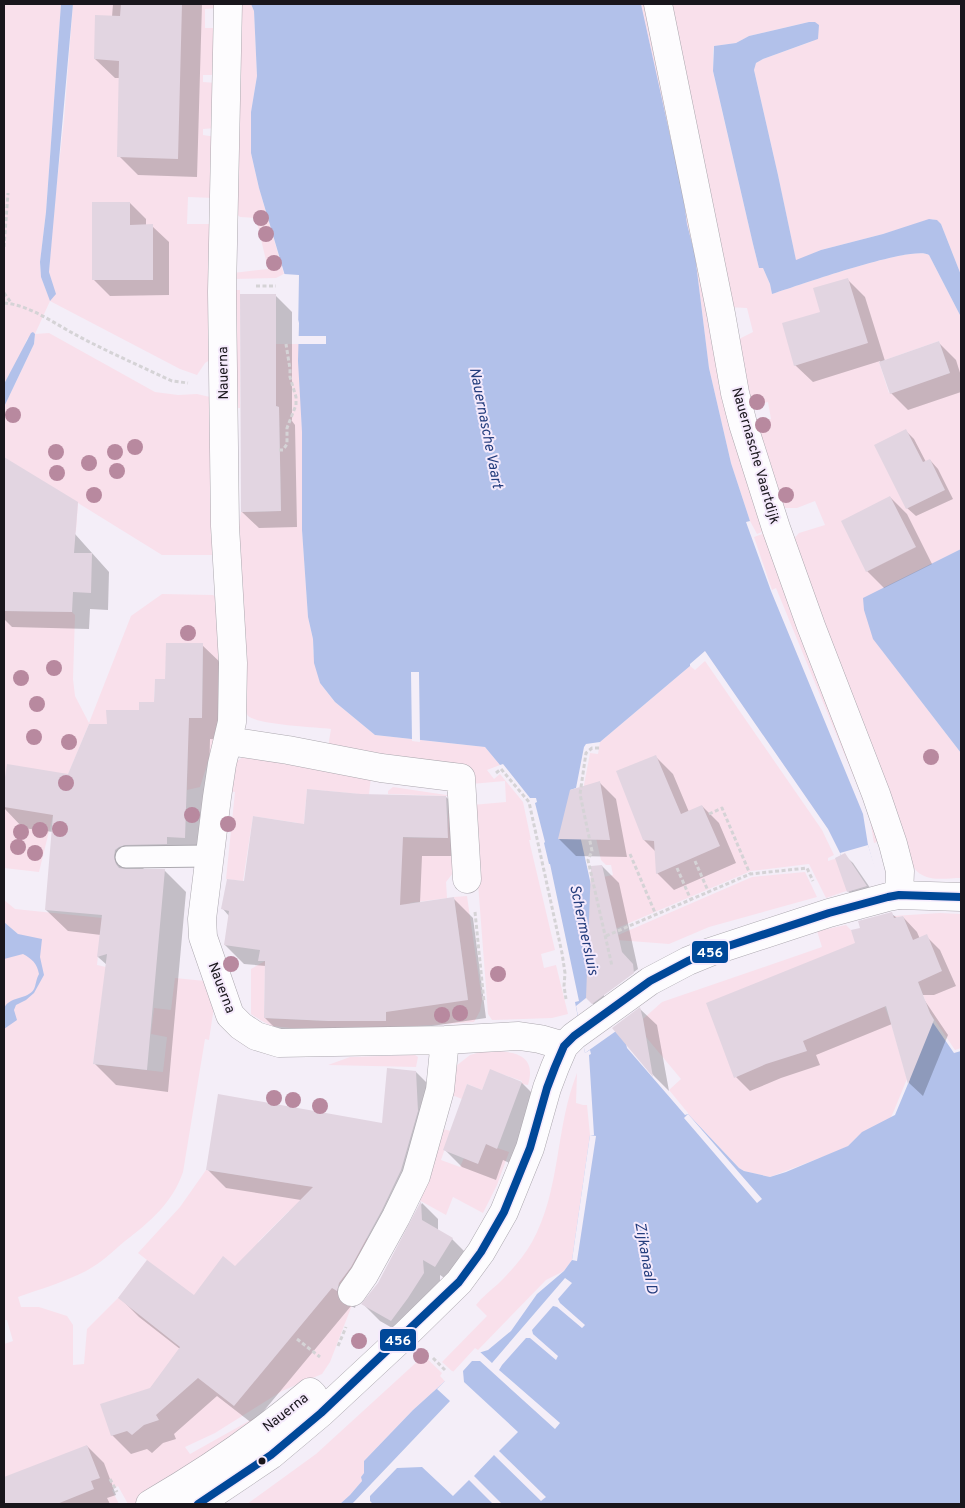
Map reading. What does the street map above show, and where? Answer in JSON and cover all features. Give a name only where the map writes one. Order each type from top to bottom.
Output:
[{"type":"street","name":"Nauerna","points":[[198,1504],[271,1455],[315,1418],[459,1282],[481,1252],[504,1212],[530,1148],[547,1088],[569,1041],[519,1036],[445,1040],[279,1043],[256,1036],[241,1026],[230,1015],[203,937],[202,918],[222,764],[232,722],[233,663],[226,526],[222,285],[228,4]]},
{"type":"street","name":"Nauernasche Vaartdijk","points":[[658,4],[722,314],[735,394],[776,528],[894,844],[900,871],[894,896]]},
{"type":"street","points":[[228,741],[288,750],[381,768],[461,778],[467,879]]},
{"type":"street","points":[[569,1041],[640,988],[688,961],[710,952],[852,906],[894,896],[961,897]]},
{"type":"street","points":[[352,1292],[364,1275],[416,1176],[440,1090],[445,1040]]},
{"type":"street","name":"Nauerna","points":[[150,1504],[218,1463],[280,1418],[310,1392],[313,1395],[260,1440],[186,1490],[160,1504]]},
{"type":"lane","points":[[126,857],[210,856]]},
{"type":"path","points":[[4,247],[8,194]]},
{"type":"path","points":[[4,292],[12,304]]},
{"type":"path","points":[[4,303],[12,304],[43,317],[172,381],[198,384],[224,383]]},
{"type":"path","points":[[279,450],[286,447],[287,428],[296,404],[286,344]]},
{"type":"path","points":[[599,748],[592,748],[586,753],[580,794],[592,851],[588,860],[614,972],[640,988]]},
{"type":"path","points":[[492,776],[501,769],[529,802],[562,953]]},
{"type":"path","points":[[709,814],[722,808],[750,874]]},
{"type":"path","points":[[630,854],[656,915]]},
{"type":"path","points":[[695,861],[709,893]]},
{"type":"path","points":[[677,868],[691,900]]},
{"type":"path","points":[[606,936],[750,874],[807,868],[809,873]]},
{"type":"path","points":[[475,911],[481,961],[486,1038]]},
{"type":"path","points":[[297,1339],[302,1342]]},
{"type":"path","points":[[110,1480],[115,1488]]},
{"type":"shaded area","points":[[4,4],[61,4],[46,212],[40,262],[41,277],[48,295],[52,282],[49,272],[53,219],[64,120],[73,4],[219,4],[219,8],[205,9],[205,28],[217,28],[217,75],[203,75],[203,82],[217,83],[216,128],[203,129],[203,135],[216,137],[214,198],[188,197],[187,224],[214,224],[213,358],[205,363],[197,375],[180,369],[50,301],[35,334],[27,339],[22,353],[4,384]]},
{"type":"shaded area","points":[[238,4],[251,4],[254,11],[257,76],[251,112],[251,153],[284,274],[276,278],[233,279],[233,273],[268,269],[256,218],[240,217],[234,212]]},
{"type":"shaded area","points":[[641,4],[656,4],[704,251],[881,841],[874,843],[869,814],[776,588],[772,590],[754,537],[762,534],[762,532],[757,534],[750,521],[731,463],[709,368],[695,255],[687,224],[680,172],[671,140]]},
{"type":"shaded area","points":[[670,4],[961,4],[961,275],[941,224],[933,219],[821,250],[796,261],[754,70],[756,63],[763,59],[813,41],[809,22],[749,36],[736,43],[714,46],[713,72],[759,268],[763,268],[772,294],[879,261],[901,255],[919,253],[929,255],[961,317],[961,549],[923,569],[881,649],[961,753],[961,878],[929,878],[914,868],[792,541],[799,533],[825,525],[815,501],[797,508],[785,508],[775,486],[757,423],[771,419],[768,402],[752,405],[737,340],[753,332],[747,308],[727,307]],"holes":[[[939,341],[950,373],[889,393],[879,362]]]},
{"type":"shaded area","points":[[232,290],[240,290],[240,408],[233,408]]},
{"type":"shaded area","points":[[49,333],[155,392],[178,395],[197,394],[210,397],[218,555],[162,555],[78,503],[76,531],[74,533],[4,531],[4,407],[34,344],[35,334]]},
{"type":"shaded area","points":[[276,344],[299,344],[302,432],[302,530],[308,617],[320,683],[335,702],[375,735],[485,747],[500,765],[487,770],[494,779],[500,774],[523,802],[531,840],[529,840],[555,950],[541,954],[544,968],[556,965],[568,1014],[552,1018],[492,1020],[488,1014],[472,805],[506,802],[505,781],[471,784],[328,747],[331,729],[263,722],[247,715],[245,709],[237,540],[241,512],[281,511],[279,407],[276,406]]},
{"type":"shaded area","points":[[162,594],[213,595],[218,599],[224,677],[220,723],[200,787],[187,790],[188,735],[153,717],[202,718],[203,643],[167,643],[165,679],[155,679],[154,702],[140,702],[139,710],[107,710],[107,724],[89,724],[56,803],[39,872],[4,868],[4,611],[72,612],[75,615],[73,679],[75,696],[89,723],[131,616]]},
{"type":"shaded area","points":[[705,661],[822,830],[834,855],[828,858],[828,861],[841,857],[852,889],[826,898],[809,864],[751,871],[615,929],[603,877],[613,875],[611,865],[606,865],[601,860],[584,785],[590,753],[598,754],[600,742],[690,666],[695,670]]},
{"type":"shaded area","points":[[245,756],[371,776],[369,795],[307,789],[302,844],[295,845],[298,823],[253,816],[243,881],[226,879],[235,792],[229,791],[235,762]]},
{"type":"shaded area","points":[[393,787],[453,796],[453,873],[446,882],[447,898],[410,903],[413,931],[391,1011],[468,999],[454,897],[467,896],[482,1000],[480,1011],[474,1022],[341,1031],[272,1026],[262,1021],[251,1014],[251,969],[265,961],[264,1018],[386,1021],[387,961],[366,837],[447,838],[449,796],[388,794],[388,791]]},
{"type":"shaded area","points":[[805,872],[817,897],[709,927],[669,944],[617,940],[616,936],[752,877]]},
{"type":"shaded area","points":[[4,900],[15,909],[102,918],[97,965],[106,967],[93,1064],[163,1072],[167,1037],[151,1034],[154,1008],[171,1010],[175,978],[205,981],[214,1007],[209,1040],[205,1039],[183,1172],[179,1183],[167,1202],[152,1219],[97,1264],[69,1279],[18,1297],[21,1307],[39,1307],[67,1316],[73,1325],[73,1365],[84,1364],[87,1329],[118,1298],[147,1260],[138,1253],[180,1207],[206,1170],[309,1185],[330,1195],[366,1236],[370,1246],[347,1279],[337,1287],[354,1300],[330,1362],[322,1374],[282,1391],[215,1433],[185,1447],[190,1454],[258,1416],[287,1397],[150,1504],[128,1504],[118,1486],[112,1490],[119,1504],[4,1504],[4,1344],[13,1341],[7,1320],[4,1320],[4,950],[18,934],[4,922]],"holes":[[[289,1211],[328,1248],[302,1286],[258,1242]]]},
{"type":"shaded area","points":[[940,913],[961,914],[961,1048],[955,1050],[930,1013],[914,971],[922,966],[903,916],[894,918],[893,916]]},
{"type":"shaded area","points":[[846,925],[851,930],[876,984],[891,1023],[907,1079],[893,1113],[890,1119],[857,1137],[848,1146],[838,1151],[770,1177],[744,1171],[688,1114],[669,1090],[681,1079],[646,1037],[643,1019],[662,1002],[822,947],[817,931]]},
{"type":"shaded area","points":[[484,1051],[512,1053],[525,1059],[529,1065],[528,1085],[522,1084],[522,1081],[490,1070],[482,1090],[467,1084],[462,1099],[452,1095],[456,1066],[470,1055]]},
{"type":"shaded area","points":[[415,1055],[418,1057],[416,1067],[328,1065],[350,1057]]},
{"type":"shaded area","points":[[577,1073],[576,1103],[587,1105],[590,1135],[572,1260],[564,1271],[546,1280],[478,1350],[475,1348],[453,1372],[442,1362],[487,1316],[476,1305],[503,1279],[520,1259],[532,1242],[541,1222],[553,1180],[570,1094]]},
{"type":"shaded area","points":[[443,1129],[451,1131],[441,1160],[460,1167],[464,1158],[478,1163],[486,1144],[509,1152],[497,1185],[483,1213],[453,1197],[446,1215],[417,1199]]},
{"type":"shaded area","points":[[420,1352],[442,1373],[440,1376],[445,1381],[413,1410],[364,1461],[362,1481],[340,1504],[247,1504],[316,1454],[420,1359],[417,1355]]},
{"type":"water","points":[[61,4],[73,4],[49,272],[56,294],[50,301],[41,277],[40,262],[46,212]]},
{"type":"water","points":[[251,4],[641,4],[671,140],[680,172],[687,224],[695,255],[709,368],[731,463],[750,521],[746,522],[771,591],[863,814],[868,845],[892,930],[927,1014],[954,1053],[961,1051],[961,1504],[340,1504],[362,1481],[364,1461],[413,1410],[475,1354],[488,1350],[511,1331],[537,1294],[564,1271],[572,1260],[590,1135],[594,1135],[589,1055],[591,1054],[590,1050],[585,1053],[575,1002],[579,1001],[535,803],[537,802],[536,798],[530,798],[503,764],[500,765],[485,747],[375,735],[335,702],[320,683],[314,663],[313,639],[308,617],[302,530],[302,432],[298,361],[299,323],[259,188],[251,153],[251,112],[257,76],[254,11]],"holes":[[[705,651],[828,829],[840,853],[910,1079],[895,1115],[862,1132],[848,1146],[770,1177],[739,1168],[688,1114],[685,1115],[627,1048],[570,790],[576,788],[586,744],[600,742],[690,666]]]},
{"type":"water","points":[[815,22],[819,25],[818,39],[763,59],[756,63],[754,70],[796,260],[821,250],[883,234],[929,219],[937,220],[941,224],[961,275],[961,317],[929,255],[919,253],[901,255],[879,261],[772,294],[763,268],[759,268],[753,244],[713,71],[714,46],[736,43],[749,36]]},
{"type":"water","points":[[33,332],[35,334],[34,344],[4,407],[4,384]]},
{"type":"water","points":[[961,549],[961,753],[873,639],[864,610],[863,598]]},
{"type":"water","points":[[4,922],[18,934],[42,939],[40,957],[44,975],[34,993],[16,1005],[14,1010],[17,1020],[4,1029],[3,1014],[6,1005],[31,992],[34,989],[39,974],[34,962],[23,954],[4,959]]},
{"type":"pier","points":[[282,275],[299,275],[298,336],[326,336],[326,344],[296,344],[296,323]]},
{"type":"pier","points":[[411,672],[419,672],[420,742],[412,741]]},
{"type":"pier","points":[[868,845],[892,930],[862,921],[840,853]]},
{"type":"pier","name":"Schermersluis","points":[[611,978],[616,980],[626,1024],[585,1053],[576,1006]]},
{"type":"pier","points":[[688,1114],[762,1199],[757,1203],[684,1118]]},
{"type":"pier","points":[[590,1135],[596,1136],[577,1261],[572,1260]]},
{"type":"pier","points":[[565,1278],[572,1283],[558,1299],[585,1325],[582,1328],[557,1307],[553,1306],[532,1330],[533,1334],[558,1356],[556,1360],[530,1338],[526,1338],[499,1370],[560,1423],[555,1429],[480,1361],[472,1361],[463,1371],[464,1382],[518,1432],[499,1451],[546,1497],[541,1501],[494,1455],[474,1476],[502,1504],[493,1504],[469,1480],[453,1496],[422,1467],[397,1468],[370,1496],[370,1501],[373,1504],[352,1504],[450,1401],[437,1389],[445,1381],[443,1379],[452,1371],[454,1372],[474,1351],[478,1350],[492,1363]]},
{"type":"building","points":[[121,4],[182,4],[178,159],[117,157],[119,61],[94,59],[95,15],[120,16]]},
{"type":"building","points":[[92,202],[130,202],[130,225],[153,224],[153,280],[92,280]]},
{"type":"building","points":[[848,278],[868,343],[794,366],[782,323],[820,312],[813,288]]},
{"type":"building","points":[[240,294],[276,294],[276,406],[279,407],[281,511],[241,512]]},
{"type":"building","points":[[939,341],[950,373],[890,394],[879,362]]},
{"type":"building","points":[[906,429],[923,462],[930,459],[945,490],[906,509],[874,445]]},
{"type":"building","points":[[4,457],[78,502],[74,553],[92,553],[91,593],[73,592],[72,612],[4,611]]},
{"type":"building","points":[[890,496],[916,547],[866,572],[841,521]]},
{"type":"building","points":[[166,643],[203,643],[202,718],[189,718],[185,838],[167,837],[167,844],[125,845],[115,850],[114,857],[119,868],[165,869],[147,1070],[93,1064],[107,954],[97,957],[102,915],[45,910],[53,815],[4,807],[4,784],[7,764],[68,774],[89,724],[107,724],[106,710],[139,710],[139,702],[154,702],[155,679],[165,679]]},
{"type":"building","points":[[656,755],[681,814],[702,805],[720,846],[656,874],[654,841],[643,840],[616,771]]},
{"type":"building","points":[[600,781],[610,840],[558,839],[570,790]]},
{"type":"building","points":[[307,789],[361,794],[446,796],[448,838],[403,837],[400,905],[454,897],[468,1000],[386,1012],[386,1021],[264,1018],[265,961],[258,961],[260,950],[224,945],[229,911],[221,909],[227,879],[244,881],[253,816],[304,824]]},
{"type":"building","points":[[845,853],[867,886],[847,892],[835,858]]},
{"type":"building","points":[[602,865],[622,952],[633,964],[634,973],[592,1004],[586,998],[591,866]]},
{"type":"building","points":[[892,912],[894,918],[903,916],[913,940],[927,934],[942,971],[918,982],[934,1020],[908,1084],[886,1006],[803,1041],[807,1051],[766,1064],[734,1078],[706,1003],[855,943],[851,930],[860,928],[858,921]]},
{"type":"building","points":[[640,1007],[643,1019],[653,1077],[612,1028]]},
{"type":"building","points":[[387,1068],[416,1071],[418,1111],[401,1170],[351,1267],[339,1283],[337,1291],[332,1288],[234,1406],[198,1378],[156,1415],[159,1420],[144,1425],[132,1435],[127,1431],[111,1436],[100,1404],[150,1388],[180,1347],[118,1298],[147,1260],[194,1295],[223,1256],[235,1266],[313,1187],[206,1170],[218,1094],[382,1123]]},
{"type":"building","points":[[490,1069],[522,1082],[497,1149],[486,1144],[478,1164],[443,1150],[467,1084],[482,1090]]},
{"type":"building","points":[[421,1201],[422,1220],[453,1238],[435,1267],[423,1260],[424,1273],[391,1321],[361,1304],[378,1283]]},
{"type":"building","points":[[87,1445],[100,1478],[91,1481],[94,1489],[57,1504],[4,1504],[4,1477]]},
{"type":"transit line","name":"456","points":[[198,1504],[271,1455],[321,1413],[459,1282],[481,1252],[504,1212],[530,1148],[555,1067],[564,1046],[574,1036],[650,981],[710,952],[829,913],[888,897],[899,895],[961,897]]},
{"type":"water label","name":"Nauernasche Vaart","points":[[485,428]]},
{"type":"water label","name":"Zijkanaal D","points":[[645,1258]]}]
